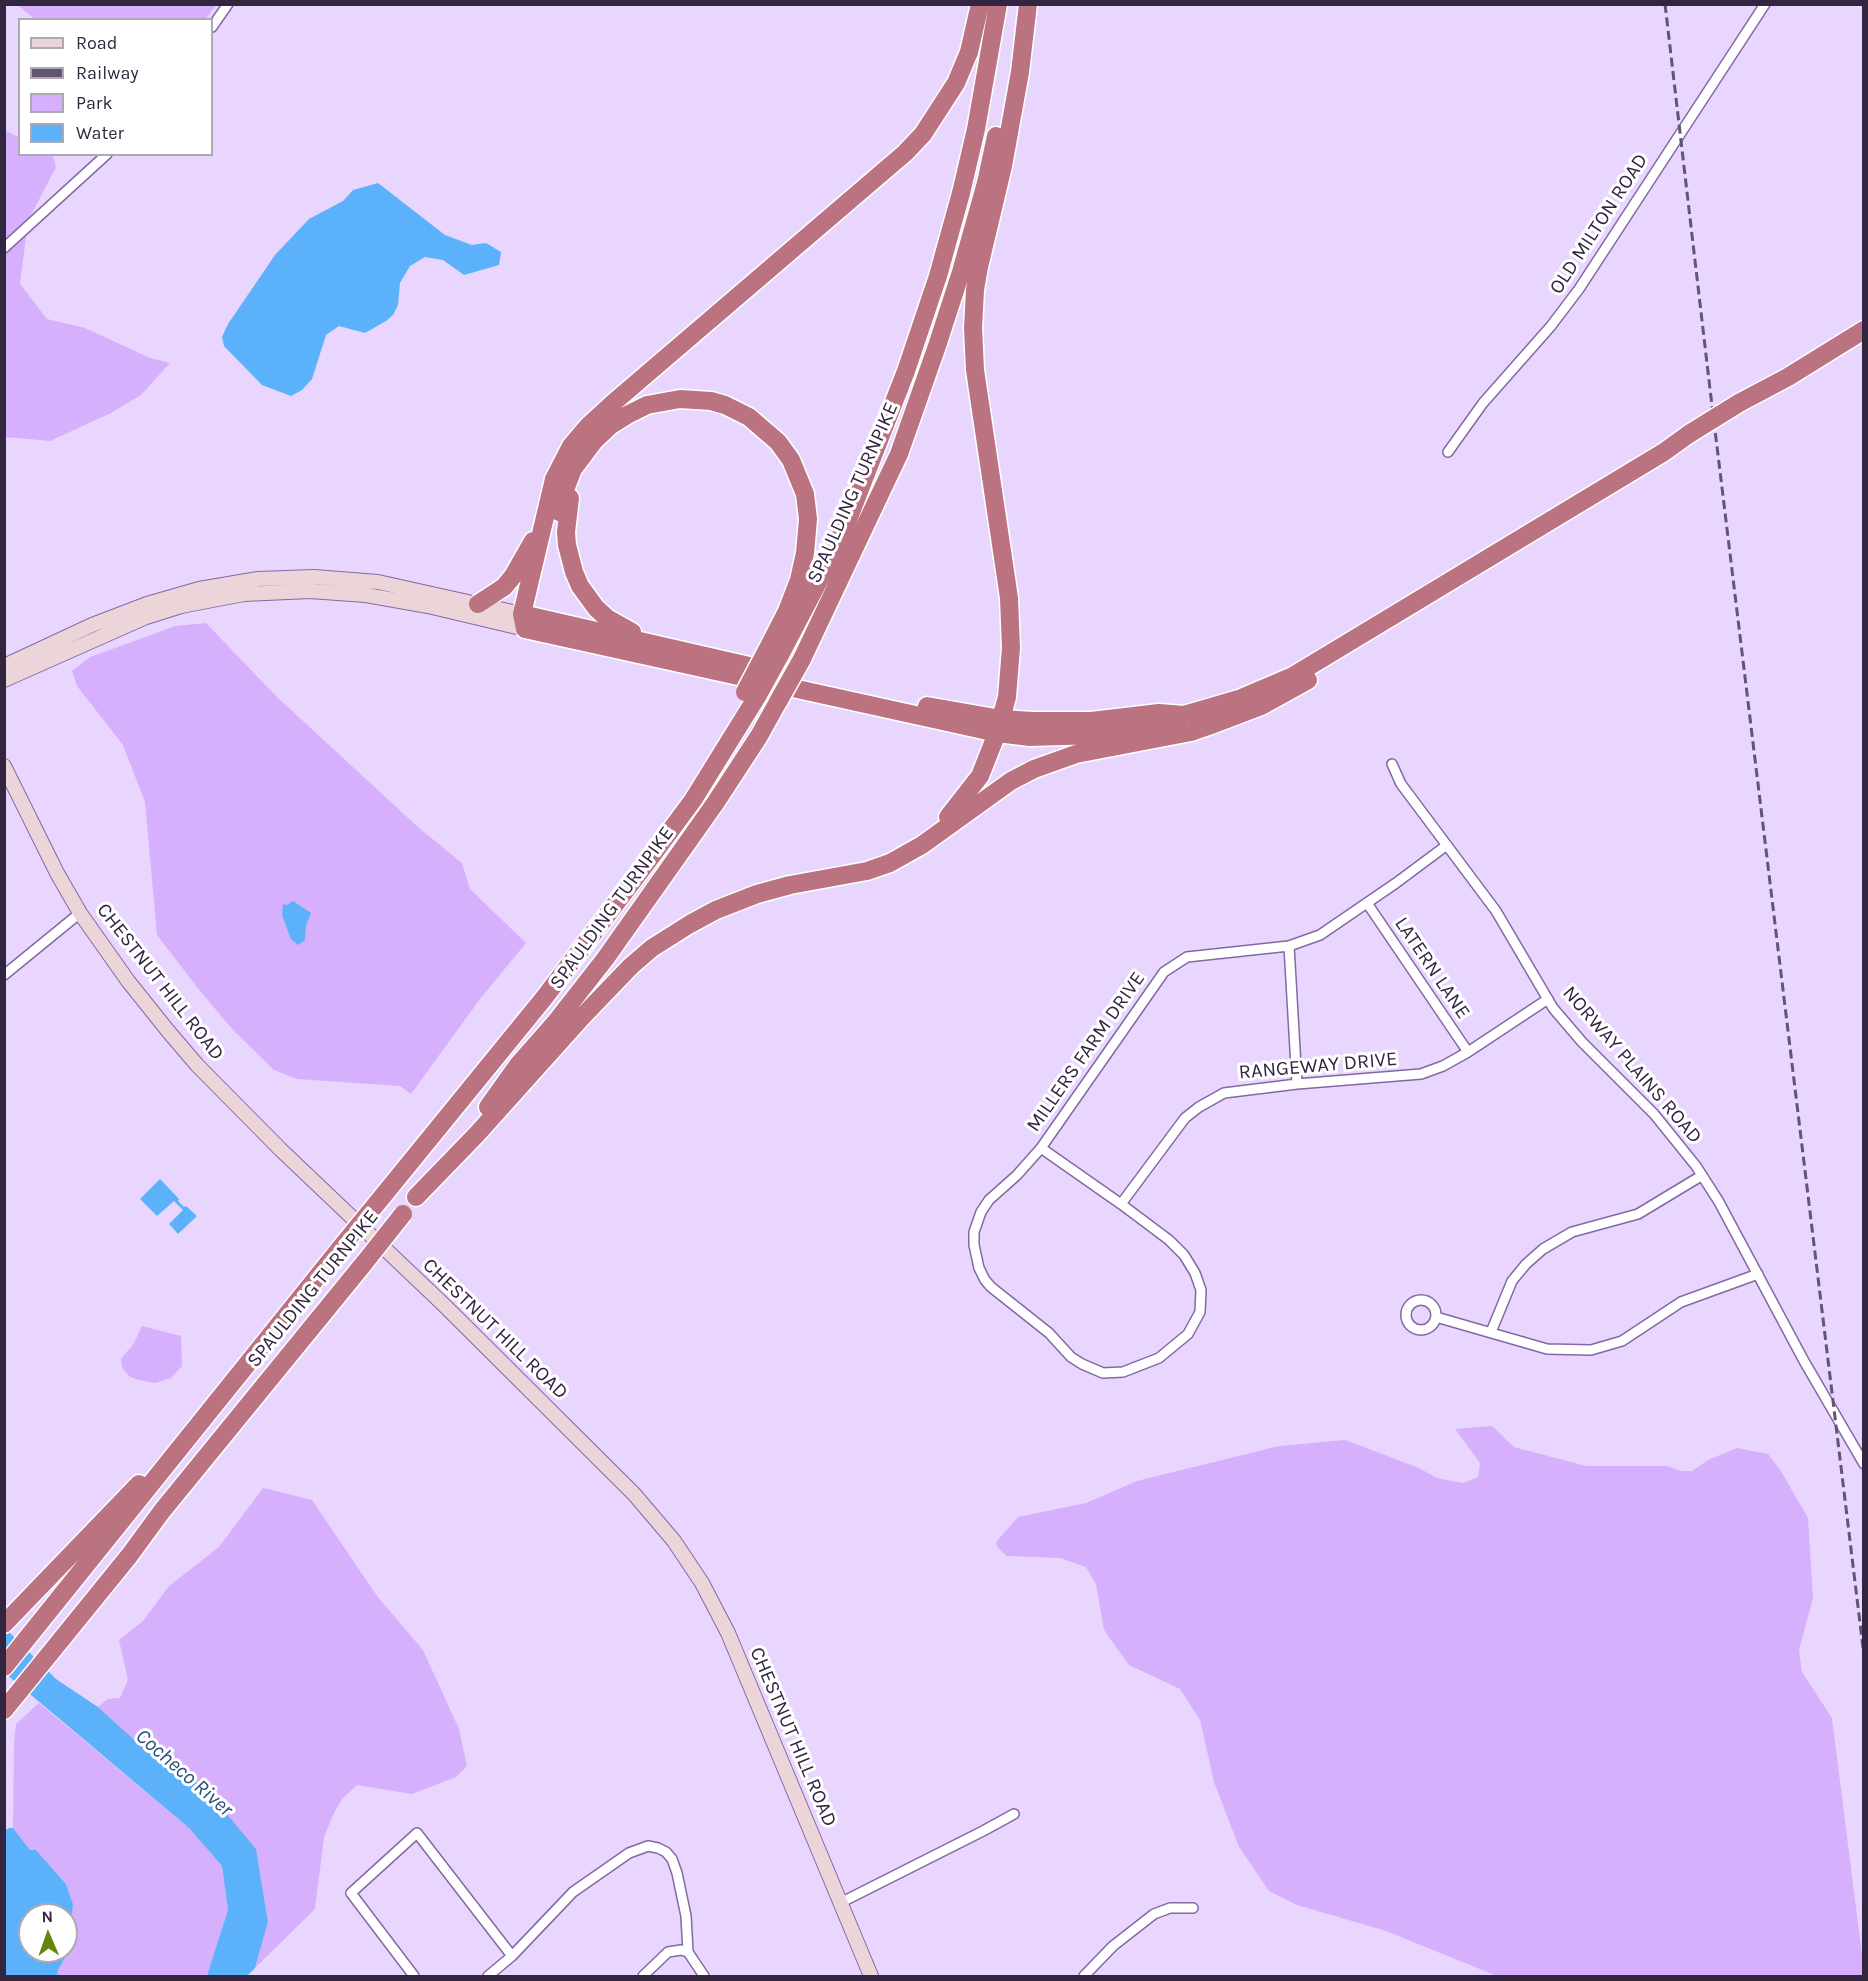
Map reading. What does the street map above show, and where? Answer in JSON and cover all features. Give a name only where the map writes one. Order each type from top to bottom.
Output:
[{"type":"highway","points":[[478,604],[499,591],[513,576],[536,537],[560,466],[571,446],[588,426],[905,153],[923,134],[956,83],[969,52],[980,4]]},
{"type":"highway","name":"SPAULDING TURNPIKE","points":[[4,1667],[544,998],[693,800],[773,653],[820,578],[846,525],[906,371],[938,276],[961,193],[976,129],[998,4]]},
{"type":"highway","name":"SPAULDING TURNPIKE","points":[[4,1727],[9,1705],[365,1262],[518,1065],[555,1023],[605,959],[716,802],[759,736],[802,659],[899,454],[940,338],[986,183],[1003,103],[1019,4]]},
{"type":"highway","points":[[930,839],[980,776],[999,726],[1007,697],[1011,625],[1009,598],[975,370],[973,328],[975,290],[1007,143],[1020,72],[1028,4]]},
{"type":"highway","points":[[1817,359],[1863,315]]},
{"type":"highway","points":[[527,620],[999,726],[1092,721],[1159,713],[1184,715],[1239,699],[1293,676],[1664,452],[1739,403],[1863,330]]},
{"type":"highway","points":[[527,620],[562,495],[573,469],[586,451],[611,425],[647,405],[680,399],[704,400],[725,405],[754,420],[778,442],[791,460],[805,494],[808,531],[803,565],[773,653]]},
{"type":"highway","points":[[586,451],[571,491],[566,532],[570,558],[580,585],[596,608],[620,627],[685,651]]},
{"type":"highway","points":[[527,620],[548,507]]},
{"type":"highway","points":[[527,620],[685,651],[927,706],[999,726]]},
{"type":"highway","points":[[416,1197],[631,966],[652,948],[690,924],[747,898],[790,885],[867,871],[890,863],[930,839],[987,797],[1034,769],[1076,754],[1191,732],[1225,720],[1281,696],[1308,680],[1326,657]]},
{"type":"highway","points":[[8,1621],[217,1403]]},
{"type":"street","points":[[213,26],[228,4]]},
{"type":"street","name":"OLD MILTON ROAD","points":[[1448,452],[1483,403],[1551,326],[1579,289],[1765,4]]},
{"type":"street","points":[[4,248],[105,156]]},
{"type":"street","points":[[4,666],[121,613],[171,596],[232,583],[314,577],[358,579],[478,604],[527,620]]},
{"type":"street","points":[[4,680],[146,617],[181,606],[244,594],[310,591],[366,595],[527,620]]},
{"type":"street","name":"NORWAY PLAINS ROAD","points":[[1392,764],[1401,784],[1496,911],[1553,1008],[1582,1042],[1669,1130],[1719,1202],[1809,1370],[1863,1464]]},
{"type":"street","name":"CHESTNUT HILL ROAD","points":[[4,765],[57,873],[80,913],[134,988],[197,1065],[280,1149],[572,1431],[634,1494],[674,1541],[702,1583],[728,1633],[871,1977]]},
{"type":"street","name":"MILLERS FARM DRIVE","points":[[1041,1148],[1168,1240],[1184,1255],[1195,1273],[1201,1290],[1200,1312],[1188,1334],[1159,1358],[1123,1372],[1103,1373],[1071,1357],[1049,1333],[985,1280],[976,1257],[974,1232],[981,1212],[989,1200],[1017,1175],[1041,1148],[1164,972],[1187,957],[1289,946],[1320,935],[1448,845]]},
{"type":"street","name":"LATERN LANE","points":[[1367,903],[1468,1052]]},
{"type":"street","points":[[4,975],[80,913]]},
{"type":"street","points":[[1289,946],[1297,1084]]},
{"type":"street","name":"RANGEWAY DRIVE","points":[[1121,1204],[1179,1125],[1199,1107],[1224,1093],[1297,1084],[1421,1074],[1443,1066],[1468,1052],[1548,999]]},
{"type":"street","points":[[1491,1332],[1512,1281],[1526,1263],[1543,1249],[1572,1232],[1638,1214],[1701,1176]]},
{"type":"street","points":[[1436,1317],[1547,1349],[1580,1351],[1601,1349],[1633,1335],[1681,1302],[1758,1274]]},
{"type":"street","points":[[840,1903],[983,1832],[1014,1814]]},
{"type":"street","points":[[414,1977],[351,1893],[417,1833],[512,1956]]},
{"type":"street","points":[[488,1977],[512,1956],[573,1892],[629,1853],[648,1846],[666,1852],[675,1866],[685,1905],[688,1952],[704,1977]]},
{"type":"street","points":[[1084,1977],[1113,1946],[1154,1914],[1170,1908],[1192,1908]]},
{"type":"street","points":[[643,1977],[668,1952],[675,1950],[688,1952]]},
{"type":"green space","points":[[18,5],[216,5],[206,18],[33,18]]},
{"type":"green space","points":[[4,130],[18,137],[18,156],[53,156],[56,167],[28,221],[20,284],[47,319],[85,328],[150,358],[170,363],[141,395],[111,413],[50,441],[5,437]]},
{"type":"green space","points":[[206,623],[277,697],[419,828],[462,863],[470,889],[526,943],[480,999],[411,1094],[400,1086],[297,1079],[274,1070],[232,1029],[157,935],[145,802],[123,745],[77,686],[72,671],[90,657],[175,626]]},
{"type":"green space","points":[[142,1326],[181,1336],[182,1366],[171,1378],[155,1383],[139,1380],[130,1377],[122,1368],[121,1359],[134,1343]]},
{"type":"green space","points":[[1492,1426],[1514,1447],[1586,1466],[1667,1466],[1681,1471],[1692,1471],[1708,1460],[1737,1448],[1768,1454],[1781,1471],[1808,1518],[1813,1598],[1799,1650],[1802,1672],[1832,1718],[1863,1976],[1497,1976],[1386,1931],[1297,1905],[1269,1891],[1239,1847],[1214,1782],[1200,1720],[1180,1689],[1129,1665],[1104,1630],[1096,1584],[1086,1567],[1060,1558],[1007,1556],[998,1548],[996,1542],[1018,1517],[1086,1503],[1137,1481],[1279,1446],[1345,1440],[1419,1468],[1437,1478],[1463,1483],[1478,1477],[1480,1463],[1455,1429]]},
{"type":"green space","points":[[263,1488],[312,1500],[377,1596],[423,1650],[459,1729],[467,1766],[456,1777],[412,1794],[357,1785],[342,1799],[324,1837],[315,1909],[255,1968],[268,1922],[256,1849],[193,1779],[161,1764],[98,1707],[108,1699],[120,1698],[128,1680],[119,1640],[143,1621],[169,1586],[219,1547]]},
{"type":"green space","points":[[39,1703],[189,1828],[222,1866],[228,1910],[208,1976],[57,1976],[62,1963],[78,1963],[78,1903],[73,1903],[66,1884],[36,1850],[30,1850],[13,1828],[16,1724]]},
{"type":"water","points":[[378,183],[445,235],[472,245],[486,243],[501,252],[499,265],[464,275],[443,260],[425,257],[410,266],[400,283],[398,305],[393,315],[386,321],[365,333],[339,326],[326,335],[312,379],[302,390],[291,396],[262,385],[224,346],[222,337],[228,324],[275,255],[309,219],[343,201],[353,190]]},
{"type":"water","points":[[293,901],[311,913],[306,926],[305,940],[298,945],[291,939],[282,915],[283,904],[287,905]]},
{"type":"water","points":[[160,1179],[184,1207],[186,1206],[197,1216],[178,1234],[169,1224],[183,1210],[174,1201],[157,1216],[140,1199]]},
{"type":"water","points":[[4,1627],[56,1679],[98,1707],[161,1764],[193,1779],[256,1849],[268,1922],[255,1968],[247,1976],[208,1976],[228,1910],[222,1866],[189,1828],[5,1673]]},
{"type":"water","points":[[13,1828],[30,1850],[36,1850],[66,1884],[73,1903],[18,1903],[18,1963],[62,1963],[57,1976],[5,1976],[4,1831]]},
{"type":"railway","points":[[1665,4],[1864,1656]]},
{"type":"water label","name":"Cocheco River","points":[[184,1773]]}]
